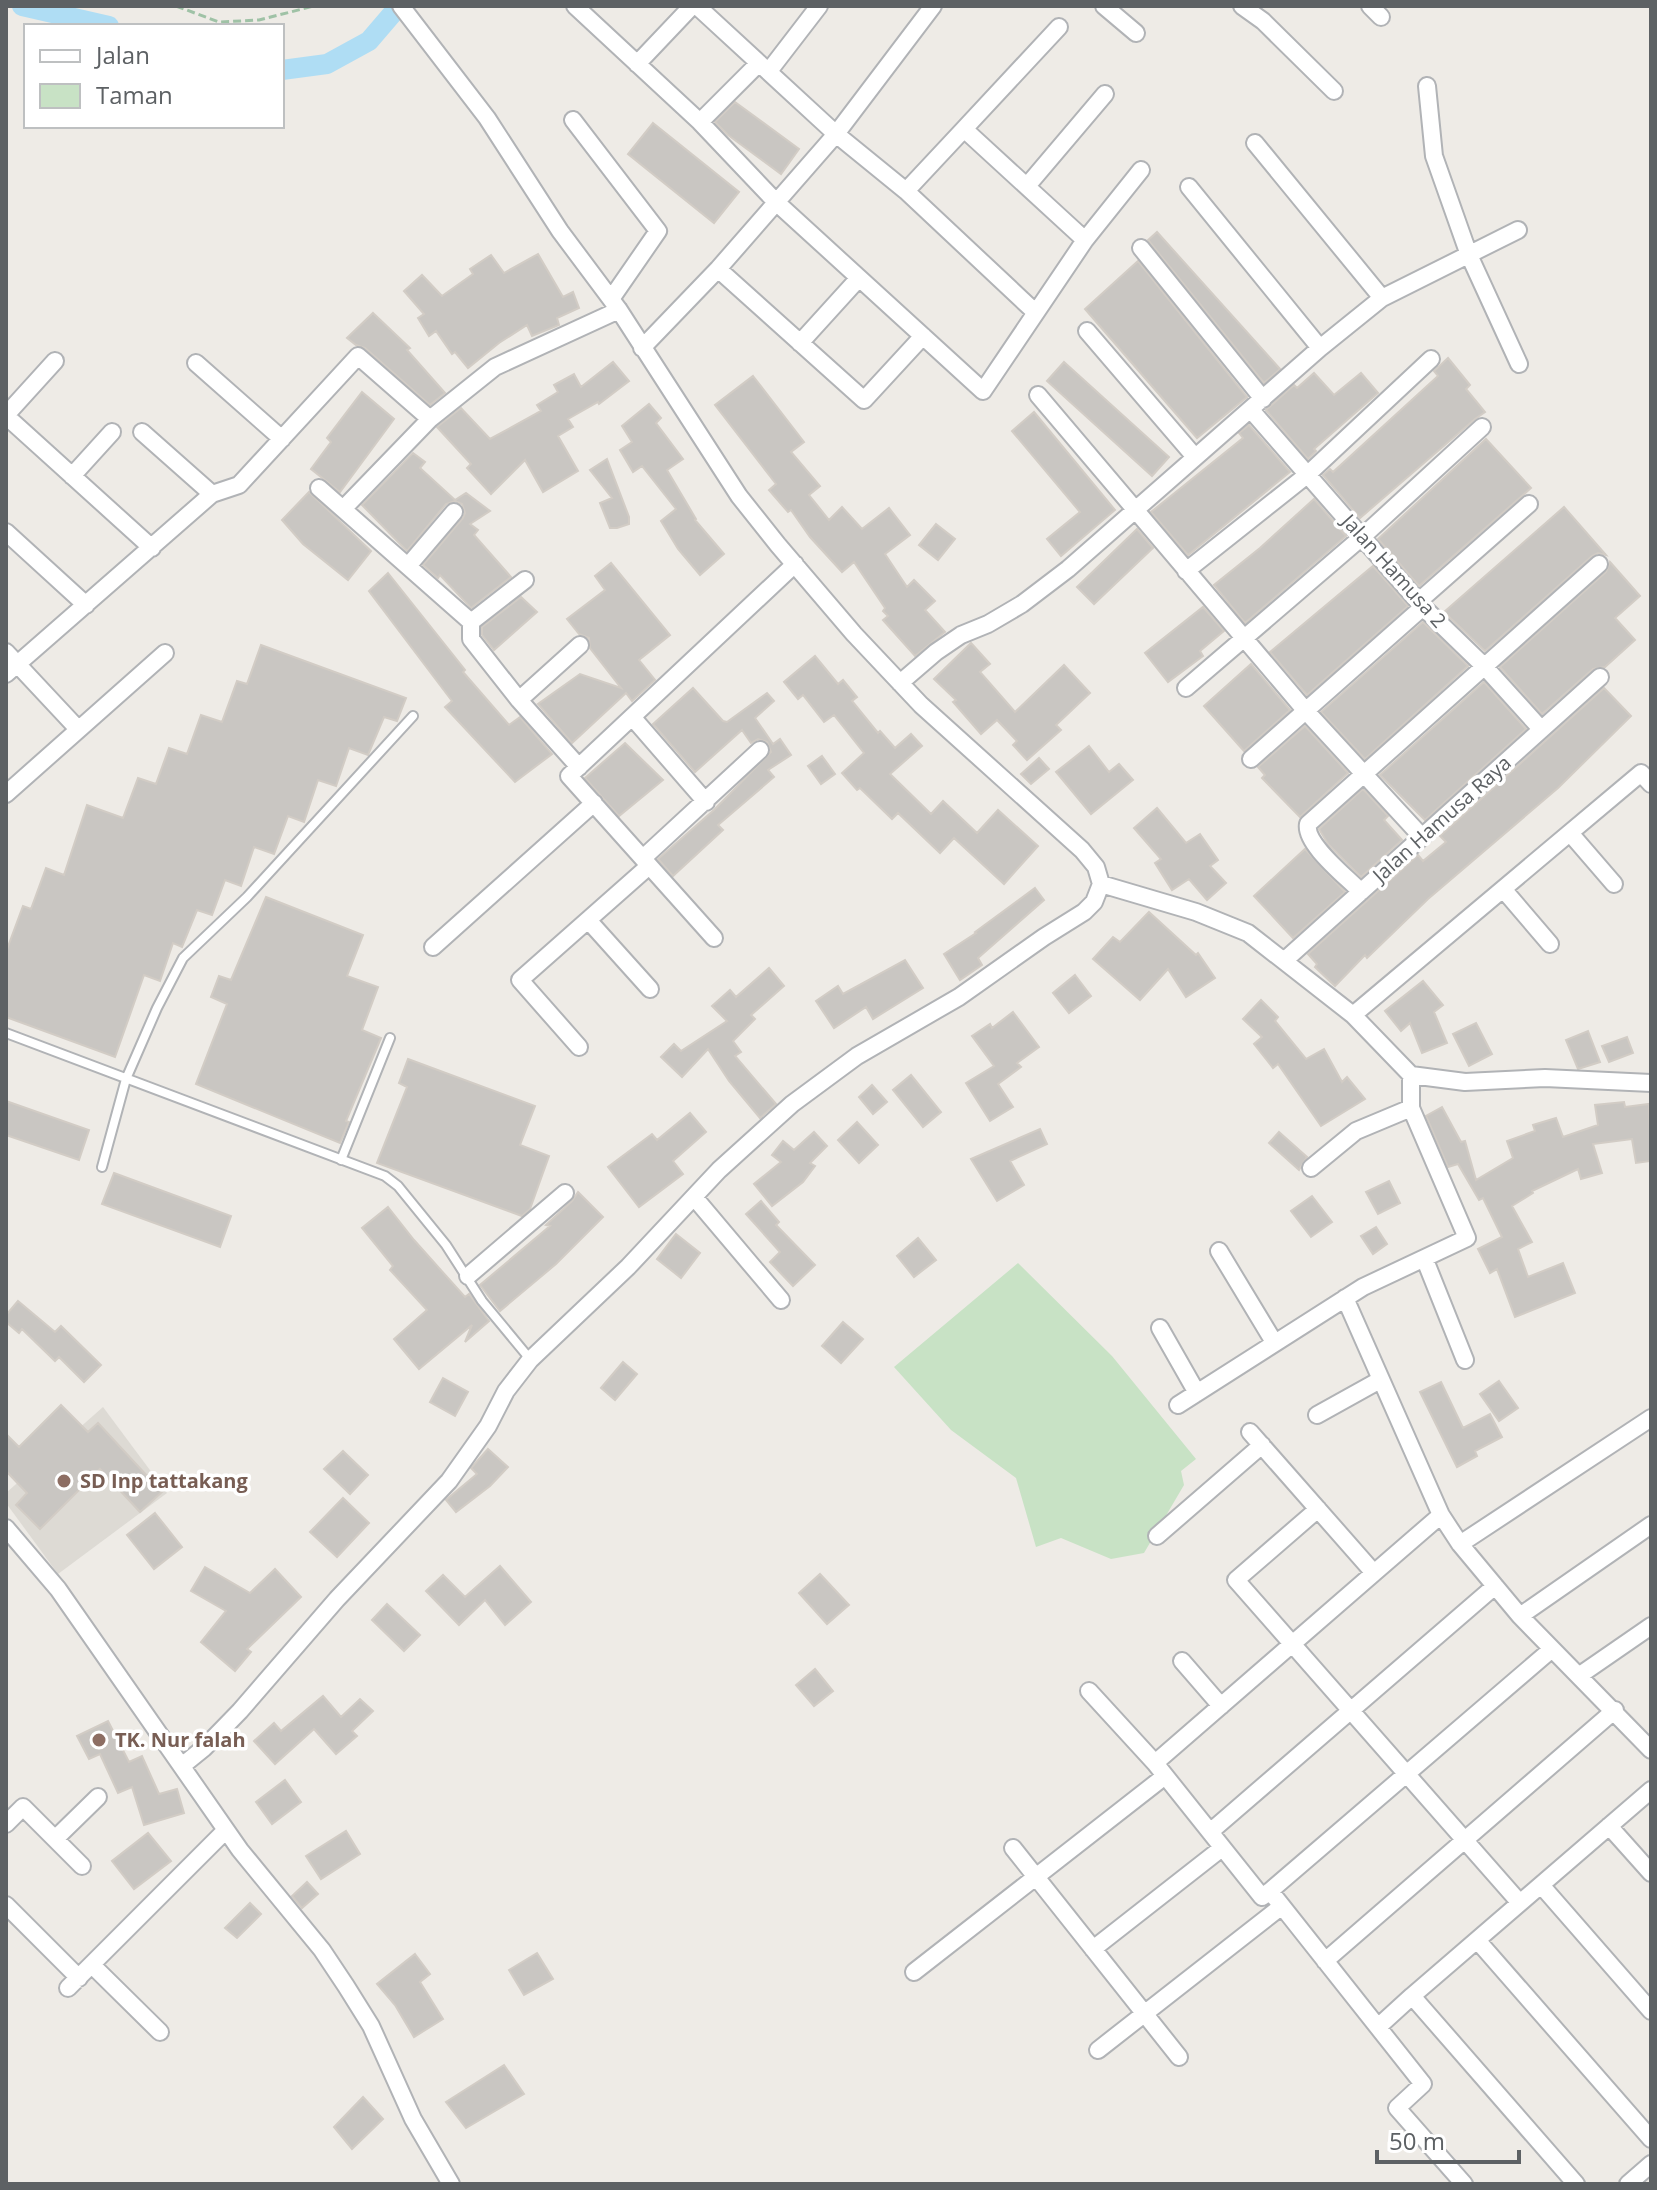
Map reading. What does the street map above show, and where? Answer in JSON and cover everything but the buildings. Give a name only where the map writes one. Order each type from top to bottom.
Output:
[{"type":"street","points":[[183,1765],[240,1711],[337,1599],[449,1481],[488,1426],[506,1391],[530,1360],[628,1267],[694,1197],[792,1104],[857,1056],[959,997],[1084,912],[1094,902],[1101,884],[1096,867],[1082,850],[900,683],[854,634],[739,496],[615,305],[560,231],[487,118],[401,6]]},
{"type":"street","points":[[575,6],[700,122],[776,202],[983,391],[1085,240],[1141,170]]},
{"type":"street","points":[[637,64],[694,6],[836,134],[906,191],[1035,312]]},
{"type":"street","points":[[700,122],[764,67],[819,6]]},
{"type":"street","points":[[642,348],[718,269],[836,134],[933,6]]},
{"type":"street","points":[[1104,6],[1136,33]]},
{"type":"street","points":[[1242,6],[1263,21],[1334,91]]},
{"type":"street","points":[[906,191],[1059,27]]},
{"type":"street","points":[[1427,86],[1434,156],[1469,255],[1519,364]]},
{"type":"street","points":[[1027,186],[1105,94]]},
{"type":"street","points":[[344,508],[430,419],[495,367],[615,305],[658,231],[573,120]]},
{"type":"street","points":[[964,129],[1085,240]]},
{"type":"street","points":[[1255,143],[1382,298]]},
{"type":"street","points":[[1189,187],[1320,348]]},
{"type":"street","points":[[900,683],[961,635],[988,624],[1022,604],[1068,569],[1320,348],[1382,298],[1518,230]]},
{"type":"street","name":"Jalan Hamusa 2","points":[[1141,248],[1307,475],[1421,604],[1484,666],[1541,729]]},
{"type":"street","points":[[718,269],[864,400],[923,336]]},
{"type":"street","points":[[800,343],[859,278]]},
{"type":"street","points":[[1087,331],[1195,457]]},
{"type":"street","points":[[78,729],[10,663],[86,605],[212,494],[239,485],[358,356],[430,419]]},
{"type":"street","points":[[1186,571],[1307,475],[1431,359]]},
{"type":"street","points":[[55,361],[6,416],[152,548]]},
{"type":"street","points":[[196,363],[282,439]]},
{"type":"street","points":[[1038,395],[1305,710],[1422,837]]},
{"type":"street","points":[[1186,688],[1362,537],[1482,427]]},
{"type":"street","points":[[72,476],[112,432]]},
{"type":"street","points":[[142,432],[212,494]]},
{"type":"street","points":[[319,488],[471,622],[471,639],[519,700],[579,767]]},
{"type":"street","points":[[1251,759],[1529,504]]},
{"type":"street","points":[[408,566],[454,512]]},
{"type":"street","points":[[6,532],[86,605]]},
{"type":"street","points":[[714,938],[569,776],[795,564]]},
{"type":"street","points":[[1361,892],[1311,842],[1308,824],[1599,564]]},
{"type":"street","points":[[471,622],[525,580]]},
{"type":"street","points":[[519,700],[580,645]]},
{"type":"street","points":[[6,794],[165,653]]},
{"type":"street","name":"Jalan Hamusa Raya","points":[[1285,960],[1600,677]]},
{"type":"street","points":[[633,718],[706,802]]},
{"type":"street","points":[[579,1047],[520,980],[588,920],[760,750]]},
{"type":"street","points":[[1353,1015],[1641,773],[1651,784]]},
{"type":"street","points":[[433,947],[594,803]]},
{"type":"street","points":[[1570,833],[1614,884]]},
{"type":"street","points":[[1101,884],[1196,912],[1265,944],[1353,1015],[1411,1075],[1465,1082],[1545,1078],[1651,1083]]},
{"type":"street","points":[[1503,889],[1550,944]]},
{"type":"street","points":[[588,920],[650,989]]},
{"type":"street","points":[[1178,1405],[1345,1298],[1467,1238],[1411,1108],[1411,1075]]},
{"type":"street","points":[[1311,1168],[1356,1131],[1411,1108]]},
{"type":"street","points":[[468,1276],[565,1193]]},
{"type":"street","points":[[694,1197],[781,1300]]},
{"type":"street","points":[[1219,1251],[1274,1342]]},
{"type":"street","points":[[1425,1260],[1465,1360]]},
{"type":"street","points":[[1345,1298],[1441,1515],[1460,1544],[1520,1616],[1648,1742]]},
{"type":"street","points":[[1160,1328],[1197,1393]]},
{"type":"street","points":[[1317,1415],[1380,1380]]},
{"type":"street","points":[[1460,1544],[1651,1418]]},
{"type":"street","points":[[1250,1432],[1374,1573]]},
{"type":"street","points":[[1157,1536],[1262,1445]]},
{"type":"street","points":[[1318,1509],[1236,1580],[1520,1903]]},
{"type":"street","points":[[914,1972],[1036,1877],[1160,1769],[1221,1706],[1441,1515]]},
{"type":"street","points":[[1520,1616],[1651,1525]]},
{"type":"street","points":[[6,1528],[81,1621],[226,1830],[322,1950],[371,2026],[413,2119],[451,2184]]},
{"type":"street","points":[[1210,1832],[1495,1586]]},
{"type":"street","points":[[1580,1675],[1651,1626]]},
{"type":"street","points":[[1089,1691],[1160,1769],[1262,1897],[1552,1649]]},
{"type":"street","points":[[1182,1661],[1221,1706]]},
{"type":"street","points":[[1325,1961],[1615,1710]]},
{"type":"street","points":[[1378,2027],[1651,1790]]},
{"type":"street","points":[[55,1839],[98,1797]]},
{"type":"street","points":[[6,1824],[23,1807],[82,1866]]},
{"type":"street","points":[[1609,1826],[1651,1873]]},
{"type":"street","points":[[6,1905],[74,1983],[226,1830]]},
{"type":"street","points":[[1013,1848],[1179,2057]]},
{"type":"street","points":[[1093,1949],[1222,1848]]},
{"type":"street","points":[[1541,1885],[1651,2011]]},
{"type":"street","points":[[1270,1891],[1423,2084],[1397,2108],[1464,2184]]},
{"type":"street","points":[[1098,2050],[1282,1906]]},
{"type":"street","points":[[1477,1940],[1651,2139]]},
{"type":"street","points":[[92,1965],[160,2032]]},
{"type":"street","points":[[1412,1996],[1576,2184]]},
{"type":"street","points":[[1628,2184],[1651,2164]]},
{"type":"lane","points":[[102,1167],[126,1079],[183,958],[247,897],[413,716]]},
{"type":"lane","points":[[6,1033],[392,1181],[446,1245],[482,1301],[530,1360]]},
{"type":"lane","points":[[341,1160],[390,1038]]},
{"type":"path","points":[[176,6],[219,22],[259,20],[314,6]]},
{"type":"shaded area","points":[[103,1407],[167,1493],[58,1574],[6,1503],[6,1493]]},
{"type":"green space","points":[[1018,1263],[1112,1356],[1196,1459],[1181,1471],[1184,1485],[1144,1553],[1111,1559],[1061,1538],[1036,1547],[1016,1478],[951,1430],[894,1367]]},
{"type":"waterway","points":[[22,6],[100,24]]},
{"type":"waterway","points":[[284,70],[327,64],[369,41],[399,6]]},
{"type":"place","name":"SD Inp tattakang","points":[[64,1481]]},
{"type":"place","name":"TK. Nur falah","points":[[99,1740]]}]
